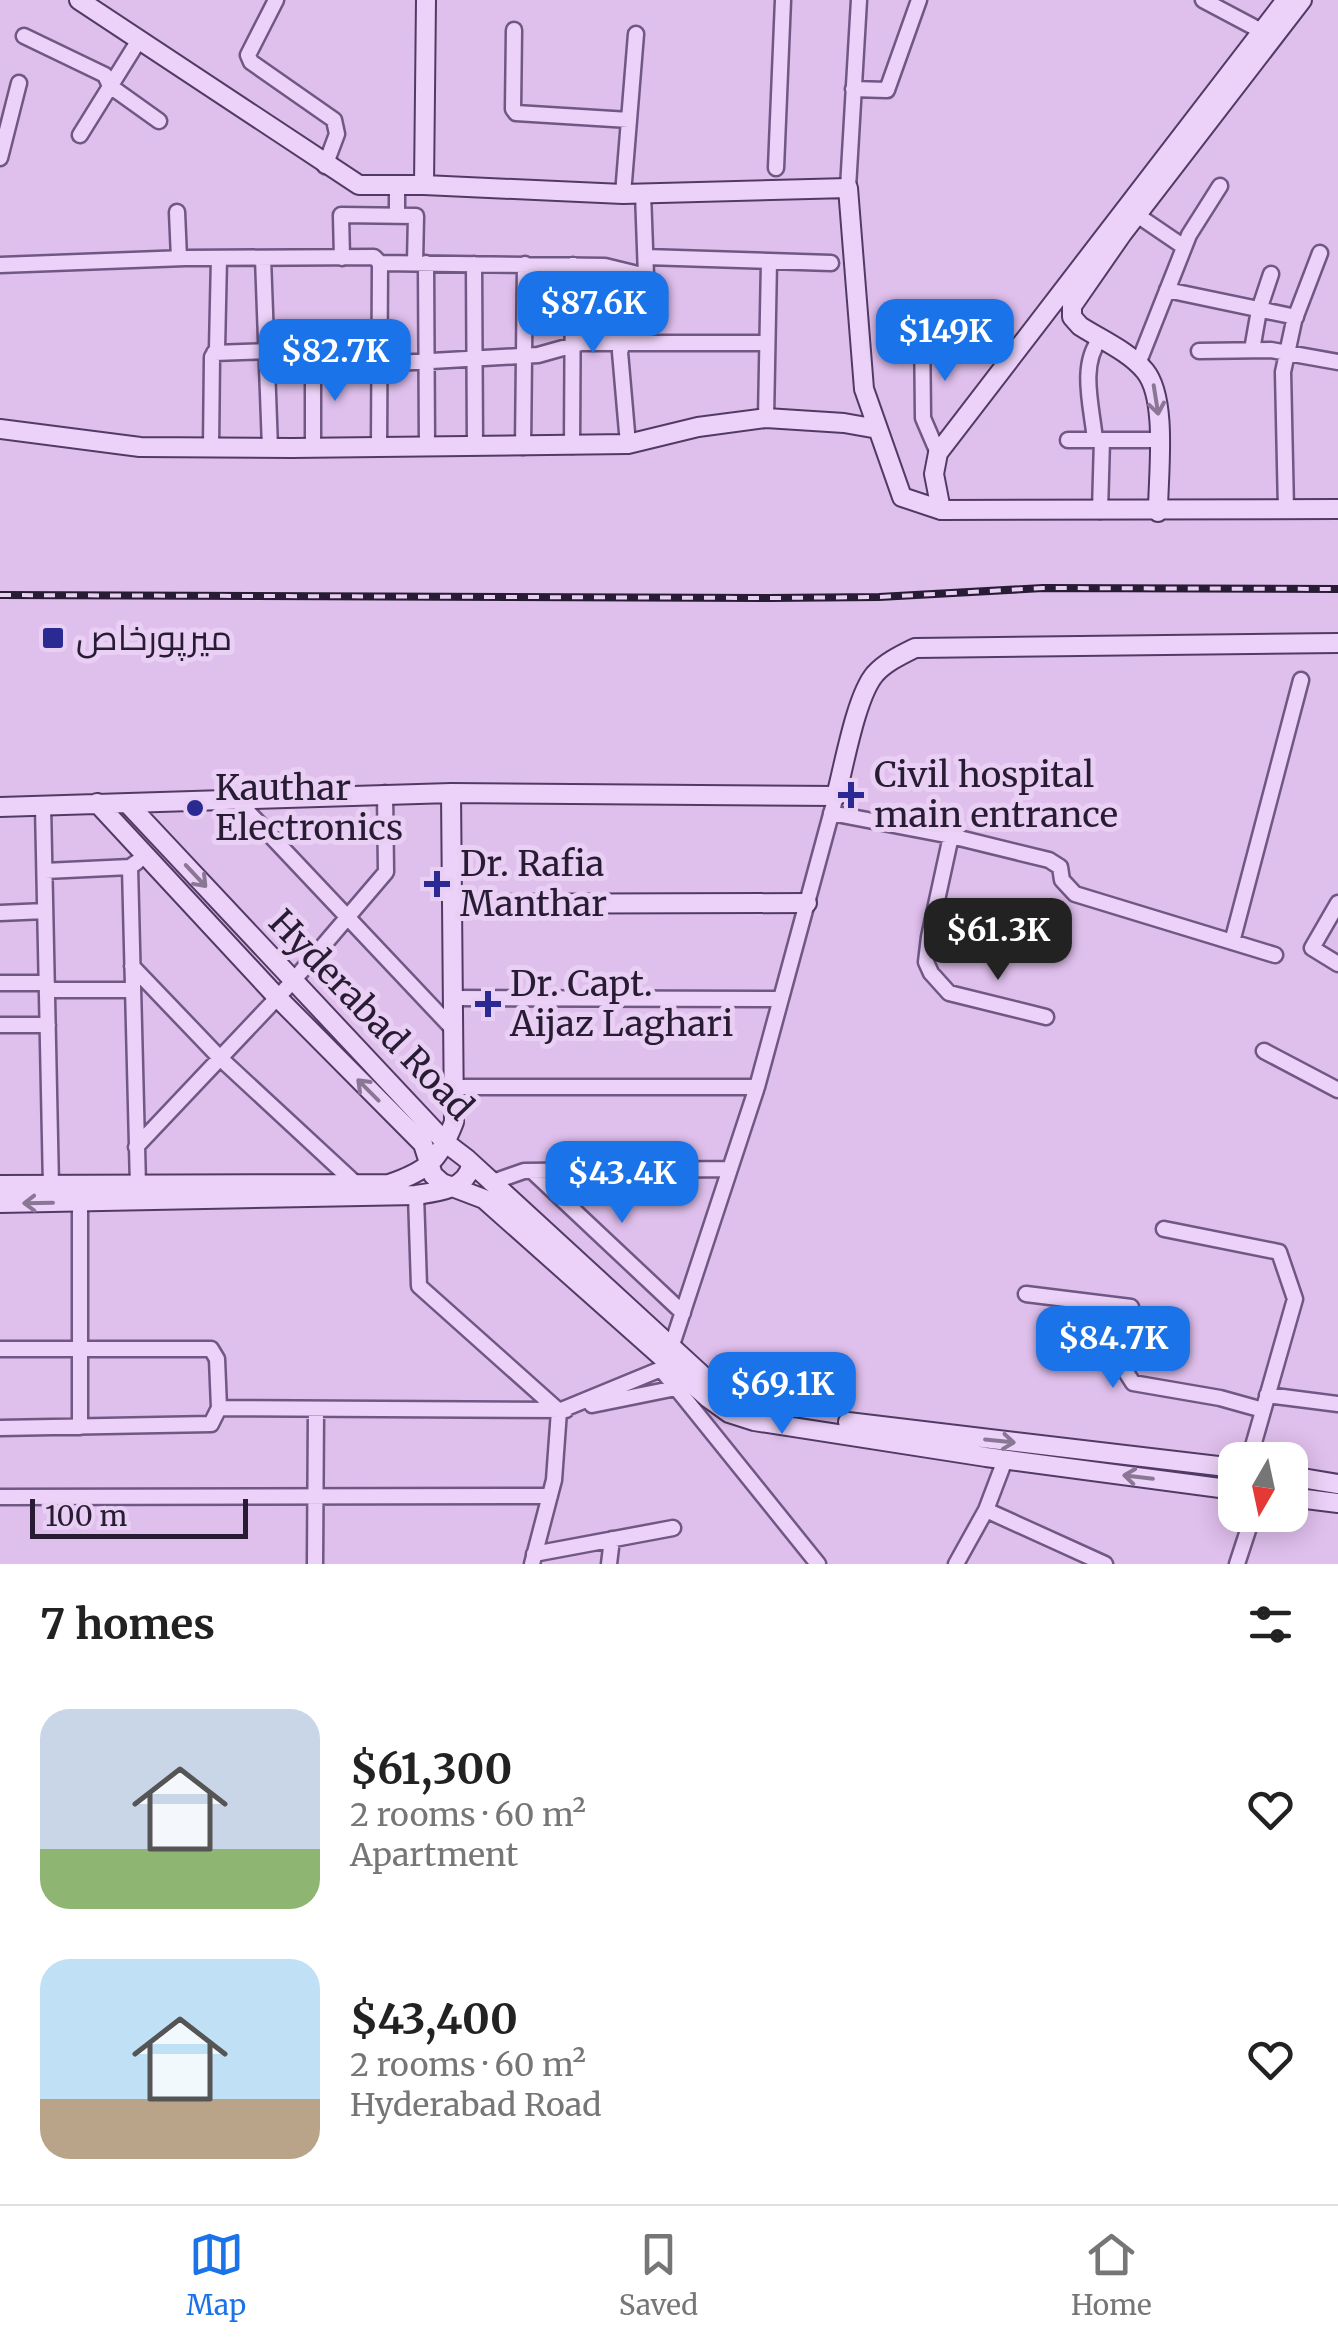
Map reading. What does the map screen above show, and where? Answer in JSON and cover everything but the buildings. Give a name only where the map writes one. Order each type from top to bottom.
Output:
[{"type":"main road","points":[[79,0],[324,166],[359,185],[633,194],[848,188],[864,389],[902,497],[941,510],[1338,509]]},
{"type":"main road","points":[[424,185],[426,0]]},
{"type":"main road","points":[[1158,512],[1158,401],[1152,381],[1138,364],[1072,317],[1072,306],[1268,34],[1286,0]]},
{"type":"main road","points":[[941,510],[934,474],[938,453],[1268,34],[1302,0]]},
{"type":"main road","points":[[0,429],[140,447],[211,448],[628,444],[698,427],[766,418],[844,423],[878,430]]},
{"type":"main road","points":[[0,807],[386,793],[833,805],[869,684],[892,660],[915,648],[1338,643]]},
{"type":"main road","points":[[0,1185],[389,1184],[420,1174],[446,1143],[454,1122],[450,793]]},
{"type":"main road","name":"Hyderabad Road","points":[[97,804],[277,997],[422,1144],[433,1175],[484,1199],[729,1413],[754,1422],[1218,1488]]},
{"type":"main road","name":"Hyderabad Road","points":[[129,805],[446,1143],[666,1360],[734,1403],[758,1410],[1218,1466]]},
{"type":"main road","points":[[454,904],[807,903]]},
{"type":"main road","points":[[0,1203],[416,1195],[462,1182],[470,1173],[471,1164]]},
{"type":"main road","points":[[1308,1479],[1338,1484]]},
{"type":"main road","points":[[1308,1500],[1338,1504]]},
{"type":"street","points":[[276,0],[248,55],[252,62],[334,120],[337,134],[324,166]]},
{"type":"street","points":[[776,168],[784,0]]},
{"type":"street","points":[[848,188],[859,0]]},
{"type":"street","points":[[854,89],[887,90],[919,0]]},
{"type":"street","points":[[1203,0],[1268,34]]},
{"type":"street","points":[[514,30],[516,113],[629,120]]},
{"type":"street","points":[[628,444],[620,352],[646,276],[633,194],[629,120],[636,34]]},
{"type":"street","points":[[24,36],[105,75],[110,86],[159,121]]},
{"type":"street","points":[[80,134],[138,40]]},
{"type":"street","points":[[0,158],[20,83]]},
{"type":"street","points":[[397,185],[397,216]]},
{"type":"street","points":[[1138,364],[1184,248],[1220,186]]},
{"type":"street","points":[[178,212],[178,258]]},
{"type":"street","points":[[342,258],[341,215],[416,216],[426,361],[427,447]]},
{"type":"street","points":[[1136,216],[1184,248]]},
{"type":"street","points":[[1286,510],[1286,352],[1320,252]]},
{"type":"street","points":[[0,265],[178,258],[374,257],[380,264],[379,448]]},
{"type":"street","points":[[211,448],[219,258]]},
{"type":"street","points":[[263,258],[270,448]]},
{"type":"street","points":[[646,258],[831,263]]},
{"type":"street","points":[[766,418],[769,262]]},
{"type":"street","points":[[380,264],[605,266],[646,276]]},
{"type":"street","points":[[474,264],[475,447]]},
{"type":"street","points":[[523,447],[525,264]]},
{"type":"street","points":[[572,446],[574,265]]},
{"type":"street","points":[[1252,350],[1271,274]]},
{"type":"street","points":[[1167,290],[1296,317]]},
{"type":"street","points":[[922,321],[923,418],[938,453]]},
{"type":"street","points":[[1100,339],[1090,352],[1088,368],[1099,440],[1100,511]]},
{"type":"street","points":[[214,353],[313,360],[426,361],[522,356],[572,346],[768,343]]},
{"type":"street","points":[[1198,351],[1286,352],[1338,362]]},
{"type":"street","points":[[313,360],[313,448]]},
{"type":"street","points":[[1068,440],[1158,440]]},
{"type":"street","points":[[1232,942],[1301,680]]},
{"type":"street","points":[[136,1148],[293,980],[386,872],[386,793]]},
{"type":"street","points":[[236,798],[453,1029]]},
{"type":"street","points":[[818,1564],[676,1388],[666,1360],[757,1087],[833,805],[1049,860],[1060,867],[1062,880],[1075,894],[1274,955]]},
{"type":"street","points":[[43,806],[51,1186]]},
{"type":"street","points":[[951,836],[929,937],[926,962],[931,973],[948,993],[1046,1017]]},
{"type":"street","points":[[44,870],[130,867],[146,854]]},
{"type":"street","points":[[130,867],[138,1186]]},
{"type":"street","points":[[1338,903],[1312,948],[1338,964]]},
{"type":"street","points":[[0,913],[45,911]]},
{"type":"street","points":[[132,966],[220,1058],[356,1184]]},
{"type":"street","points":[[0,983],[133,990]]},
{"type":"street","points":[[452,998],[781,999]]},
{"type":"street","points":[[0,1025],[48,1025]]},
{"type":"street","points":[[1264,1051],[1338,1090]]},
{"type":"street","points":[[454,1087],[757,1087]]},
{"type":"street","points":[[490,1183],[532,1171],[730,1169]]},
{"type":"street","points":[[532,1171],[683,1313]]},
{"type":"street","points":[[416,1195],[419,1286],[558,1411]]},
{"type":"street","points":[[80,1202],[80,1427]]},
{"type":"street","points":[[1164,1229],[1279,1252],[1295,1299],[1254,1442]]},
{"type":"street","points":[[1026,1294],[1130,1307],[1121,1364],[1133,1383],[1220,1398],[1338,1404]]},
{"type":"street","points":[[0,1349],[211,1349],[218,1359],[219,1408],[211,1424],[0,1428]]},
{"type":"street","points":[[558,1411],[666,1360]]},
{"type":"street","points":[[219,1408],[558,1411],[676,1388]]},
{"type":"street","points":[[315,1564],[316,1409]]},
{"type":"street","points":[[558,1411],[554,1480],[533,1559],[673,1528]]},
{"type":"street","points":[[956,1564],[986,1510],[1005,1460]]},
{"type":"street","points":[[0,1497],[550,1496]]},
{"type":"street","points":[[986,1510],[1105,1564]]},
{"type":"street","points":[[1237,1564],[1247,1532]]},
{"type":"street","points":[[610,1564],[612,1540]]},
{"type":"railway","points":[[0,595],[769,598],[879,597],[1043,588],[1338,589]]},
{"type":"place","name":"ميرپورخاص","points":[[53,638]]},
{"type":"place","name":"Civil hospital main entrance","points":[[851,795]]},
{"type":"place","name":"Kauthar Electronics","points":[[195,808]]},
{"type":"place","name":"Dr. Rafia Manthar","points":[[437,884]]},
{"type":"place","name":"Dr. Capt. Aijaz Laghari","points":[[488,1004]]}]
